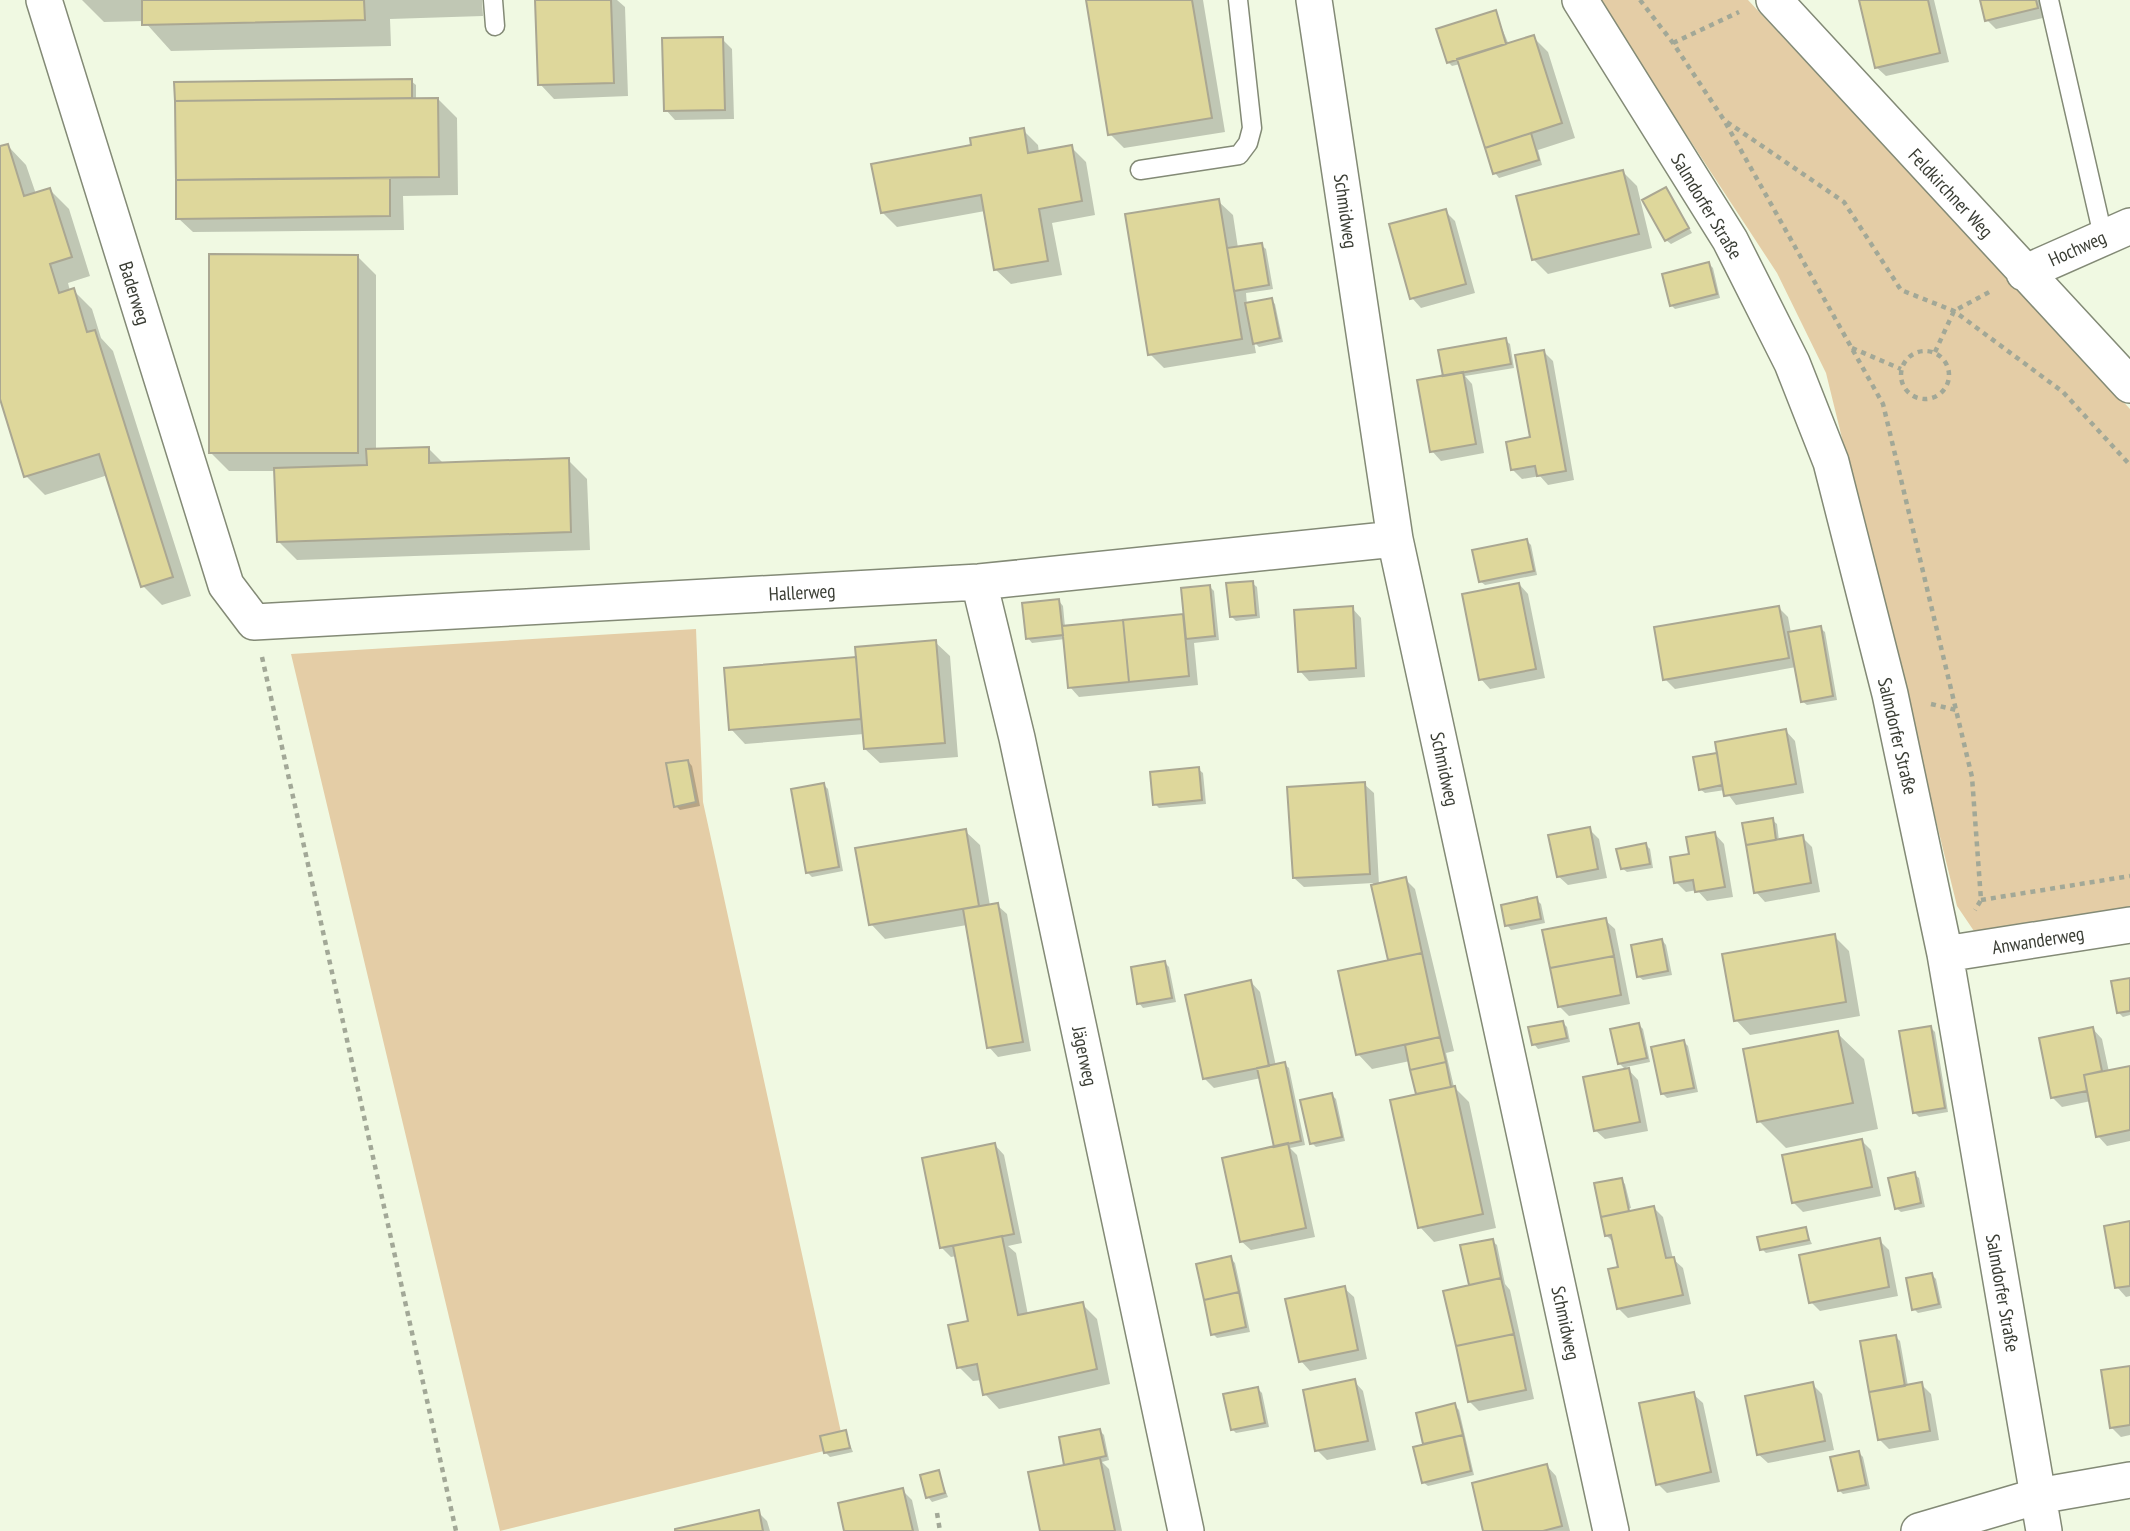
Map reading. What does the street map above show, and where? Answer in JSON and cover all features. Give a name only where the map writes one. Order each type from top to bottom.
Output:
[{"type":"street","name":"Baderweg","points":[[44,0],[226,585],[254,622]]},
{"type":"street","name":"Schmidweg","points":[[1314,0],[1395,539],[1611,1531]]},
{"type":"street","name":"Salmdorfer Straße","points":[[1580,0],[1730,240],[1792,363],[1831,462],[1889,694],[1945,954],[2044,1531]]},
{"type":"street","name":"Feldkirchner Weg","points":[[1769,4],[2130,385]]},
{"type":"street","name":"Hochweg","points":[[2024,273],[2117,231]]},
{"type":"street","name":"Hallerweg","points":[[254,622],[979,582],[1395,539]]},
{"type":"street","name":"Jägerweg","points":[[979,582],[1017,738],[1186,1531]]},
{"type":"street","name":"Anwanderweg","points":[[1945,954],[2130,925]]},
{"type":"street","points":[[1919,1531],[2038,1496],[2130,1480]]},
{"type":"lane","points":[[493,0],[495,26]]},
{"type":"lane","points":[[1140,170],[1239,155],[1248,143],[1252,128],[1238,0]]},
{"type":"lane","points":[[2049,0],[2117,231]]},
{"type":"path","points":[[1673,43],[1769,4]]},
{"type":"path","points":[[1724,120],[1844,202],[1901,290],[1954,312],[2063,392],[2130,466]]},
{"type":"path","points":[[1935,352],[1954,312]]},
{"type":"path","points":[[1851,347],[1901,369]]},
{"type":"path","points":[[1920,351],[1935,352],[1945,360],[1949,371],[1948,383],[1941,393],[1930,398],[1918,398],[1908,392],[1901,381],[1901,369],[1908,357],[1920,351]]},
{"type":"path","points":[[254,622],[456,1531]]},
{"type":"path","points":[[1981,900],[2130,876]]},
{"type":"path","points":[[937,1513],[940,1531]]},
{"type":"shaded area","points":[[1598,0],[1748,0],[2130,409],[2130,910],[1976,934],[1957,906],[1826,373],[1777,273]]},
{"type":"shaded area","points":[[696,629],[703,802],[844,1446],[500,1531],[291,654]]},
{"type":"building","points":[[142,0],[364,0],[365,20],[142,25]]},
{"type":"building","points":[[535,0],[611,0],[614,83],[538,85]]},
{"type":"building","points":[[1086,0],[1192,0],[1212,118],[1108,135]]},
{"type":"building","points":[[1859,0],[1928,0],[1940,53],[1875,68]]},
{"type":"building","points":[[1980,0],[2036,0],[2038,8],[1985,21]]},
{"type":"building","points":[[1496,10],[1506,44],[1447,63],[1436,29]]},
{"type":"building","points":[[1534,35],[1562,123],[1485,148],[1457,59]]},
{"type":"building","points":[[723,37],[725,110],[664,111],[662,38]]},
{"type":"building","points":[[412,79],[412,98],[175,101],[174,82]]},
{"type":"building","points":[[438,98],[439,177],[176,180],[175,101]]},
{"type":"building","points":[[1024,128],[1028,153],[1072,145],[1082,201],[1039,209],[1048,261],[994,270],[981,195],[881,213],[871,164],[971,145],[970,138]]},
{"type":"building","points":[[1531,133],[1539,160],[1493,174],[1485,148]]},
{"type":"building","points":[[8,144],[24,196],[50,188],[72,257],[50,264],[59,293],[74,288],[87,332],[95,330],[173,577],[141,587],[99,454],[24,477],[0,399],[0,146]]},
{"type":"building","points":[[1623,170],[1639,234],[1532,260],[1516,196]]},
{"type":"building","points":[[390,178],[390,216],[176,219],[176,180]]},
{"type":"building","points":[[1666,187],[1689,228],[1665,241],[1642,200]]},
{"type":"building","points":[[1219,199],[1242,339],[1148,355],[1125,214]]},
{"type":"building","points":[[1446,209],[1466,284],[1410,299],[1389,224]]},
{"type":"building","points":[[1262,243],[1269,285],[1234,291],[1227,248]]},
{"type":"building","points":[[209,254],[358,255],[358,453],[209,453]]},
{"type":"building","points":[[1709,262],[1717,294],[1670,306],[1662,274]]},
{"type":"building","points":[[1272,298],[1280,338],[1253,344],[1245,303]]},
{"type":"building","points":[[1506,338],[1511,364],[1443,376],[1438,350]]},
{"type":"building","points":[[1544,350],[1566,471],[1537,476],[1535,466],[1511,470],[1506,442],[1530,437],[1515,355]]},
{"type":"building","points":[[1463,372],[1476,444],[1430,452],[1417,380]]},
{"type":"building","points":[[429,447],[429,463],[569,458],[571,532],[277,542],[274,468],[367,465],[366,449]]},
{"type":"building","points":[[1527,539],[1534,571],[1479,582],[1472,550]]},
{"type":"building","points":[[1253,581],[1256,615],[1230,617],[1226,583]]},
{"type":"building","points":[[1519,583],[1536,669],[1479,680],[1462,594]]},
{"type":"building","points":[[1210,585],[1215,636],[1186,639],[1181,588]]},
{"type":"building","points":[[1059,599],[1063,635],[1026,639],[1022,603]]},
{"type":"building","points":[[1353,606],[1356,668],[1298,672],[1294,610]]},
{"type":"building","points":[[1779,606],[1789,658],[1663,680],[1654,627]]},
{"type":"building","points":[[1183,614],[1189,676],[1129,682],[1123,620]]},
{"type":"building","points":[[1123,620],[1129,682],[1068,688],[1062,626]]},
{"type":"building","points":[[1821,626],[1833,696],[1801,702],[1788,632]]},
{"type":"building","points":[[936,640],[945,743],[864,749],[855,647]]},
{"type":"building","points":[[856,657],[861,719],[729,730],[724,668]]},
{"type":"building","points":[[1786,729],[1796,784],[1724,796],[1715,742]]},
{"type":"building","points":[[1717,753],[1722,785],[1699,790],[1693,757]]},
{"type":"building","points":[[688,760],[696,802],[674,807],[666,763]]},
{"type":"building","points":[[1199,767],[1202,800],[1153,805],[1150,772]]},
{"type":"building","points":[[1365,782],[1370,874],[1293,878],[1287,787]]},
{"type":"building","points":[[824,783],[839,867],[806,873],[791,789]]},
{"type":"building","points":[[1773,818],[1776,840],[1746,845],[1742,823]]},
{"type":"building","points":[[1590,827],[1598,869],[1557,877],[1548,835]]},
{"type":"building","points":[[966,829],[979,906],[869,925],[855,848]]},
{"type":"building","points":[[1715,832],[1725,887],[1695,892],[1693,880],[1674,883],[1670,857],[1689,854],[1686,837]]},
{"type":"building","points":[[1803,835],[1811,883],[1754,893],[1746,845]]},
{"type":"building","points":[[1646,843],[1650,864],[1621,869],[1616,849]]},
{"type":"building","points":[[1406,877],[1422,953],[1388,960],[1371,885]]},
{"type":"building","points":[[1537,897],[1541,919],[1505,926],[1501,905]]},
{"type":"building","points":[[998,903],[1023,1042],[987,1048],[963,909]]},
{"type":"building","points":[[1606,918],[1614,956],[1550,968],[1542,930]]},
{"type":"building","points":[[1835,934],[1846,1002],[1734,1021],[1722,954]]},
{"type":"building","points":[[1662,939],[1668,971],[1637,977],[1631,945]]},
{"type":"building","points":[[1422,953],[1440,1037],[1356,1055],[1338,971]]},
{"type":"building","points":[[1614,956],[1621,995],[1558,1007],[1550,968]]},
{"type":"building","points":[[1165,961],[1172,998],[1137,1004],[1131,967]]},
{"type":"building","points":[[2130,978],[2130,1011],[2117,1013],[2111,981]]},
{"type":"building","points":[[1251,980],[1269,1066],[1203,1079],[1185,995]]},
{"type":"building","points":[[1563,1021],[1567,1038],[1532,1045],[1528,1027]]},
{"type":"building","points":[[1639,1023],[1647,1058],[1618,1064],[1610,1029]]},
{"type":"building","points":[[1931,1026],[1945,1108],[1913,1113],[1899,1031]]},
{"type":"building","points":[[2093,1027],[2102,1071],[2084,1075],[2087,1091],[2051,1098],[2039,1038]]},
{"type":"building","points":[[1838,1031],[1853,1103],[1757,1122],[1743,1049]]},
{"type":"building","points":[[1440,1037],[1446,1062],[1410,1070],[1405,1045]]},
{"type":"building","points":[[1684,1040],[1694,1088],[1661,1094],[1651,1047]]},
{"type":"building","points":[[1285,1062],[1301,1141],[1274,1147],[1257,1068]]},
{"type":"building","points":[[1446,1062],[1451,1087],[1416,1094],[1410,1070]]},
{"type":"building","points":[[2130,1066],[2130,1130],[2096,1137],[2084,1075]]},
{"type":"building","points":[[1629,1068],[1640,1122],[1594,1131],[1583,1077]]},
{"type":"building","points":[[1455,1086],[1483,1214],[1418,1228],[1390,1100]]},
{"type":"building","points":[[1332,1093],[1342,1137],[1310,1144],[1300,1100]]},
{"type":"building","points":[[1862,1139],[1872,1187],[1792,1203],[1782,1155]]},
{"type":"building","points":[[995,1143],[1014,1234],[940,1248],[922,1158]]},
{"type":"building","points":[[1288,1143],[1306,1228],[1240,1242],[1222,1158]]},
{"type":"building","points":[[1915,1172],[1921,1203],[1895,1209],[1888,1178]]},
{"type":"building","points":[[1622,1178],[1629,1211],[1601,1217],[1594,1183]]},
{"type":"building","points":[[1654,1206],[1666,1258],[1674,1257],[1683,1295],[1617,1309],[1608,1269],[1618,1267],[1611,1235],[1605,1236],[1601,1217]]},
{"type":"building","points":[[2130,1221],[2130,1286],[2115,1288],[2104,1226]]},
{"type":"building","points":[[1806,1227],[1809,1240],[1760,1250],[1757,1237]]},
{"type":"building","points":[[1002,1236],[1018,1315],[1083,1302],[1097,1369],[983,1395],[977,1364],[957,1368],[948,1325],[968,1321],[953,1246]]},
{"type":"building","points":[[1880,1238],[1889,1287],[1809,1303],[1799,1255]]},
{"type":"building","points":[[1493,1239],[1501,1278],[1469,1285],[1460,1245]]},
{"type":"building","points":[[1231,1256],[1239,1292],[1204,1300],[1196,1264]]},
{"type":"building","points":[[1932,1273],[1939,1304],[1912,1310],[1906,1278]]},
{"type":"building","points":[[1501,1278],[1514,1334],[1456,1346],[1443,1291]]},
{"type":"building","points":[[1345,1286],[1358,1350],[1299,1362],[1285,1299]]},
{"type":"building","points":[[1239,1292],[1246,1327],[1211,1335],[1204,1300]]},
{"type":"building","points":[[1514,1334],[1526,1390],[1468,1402],[1456,1346]]},
{"type":"building","points":[[1896,1335],[1905,1386],[1869,1392],[1860,1341]]},
{"type":"building","points":[[2130,1366],[2130,1425],[2110,1428],[2101,1370]]},
{"type":"building","points":[[1355,1379],[1368,1441],[1315,1451],[1303,1390]]},
{"type":"building","points":[[1813,1382],[1825,1441],[1757,1455],[1745,1396]]},
{"type":"building","points":[[1922,1382],[1930,1431],[1878,1440],[1869,1392]]},
{"type":"building","points":[[1258,1387],[1265,1423],[1231,1430],[1223,1394]]},
{"type":"building","points":[[1694,1392],[1711,1472],[1656,1485],[1639,1403]]},
{"type":"building","points":[[1455,1403],[1463,1435],[1423,1444],[1416,1413]]},
{"type":"building","points":[[1100,1429],[1106,1456],[1064,1465],[1059,1437]]},
{"type":"building","points":[[846,1430],[850,1448],[824,1453],[820,1436]]},
{"type":"building","points":[[1463,1435],[1471,1471],[1422,1483],[1413,1447]]},
{"type":"building","points":[[1859,1451],[1866,1485],[1838,1491],[1830,1457]]},
{"type":"building","points":[[1100,1458],[1115,1531],[1040,1531],[1028,1472]]},
{"type":"building","points":[[1547,1464],[1562,1526],[1543,1531],[1483,1531],[1472,1483]]},
{"type":"building","points":[[939,1470],[945,1493],[926,1498],[920,1475]]},
{"type":"building","points":[[903,1488],[913,1531],[844,1531],[838,1503]]},
{"type":"building","points":[[759,1510],[763,1531],[675,1531],[675,1529]]}]
